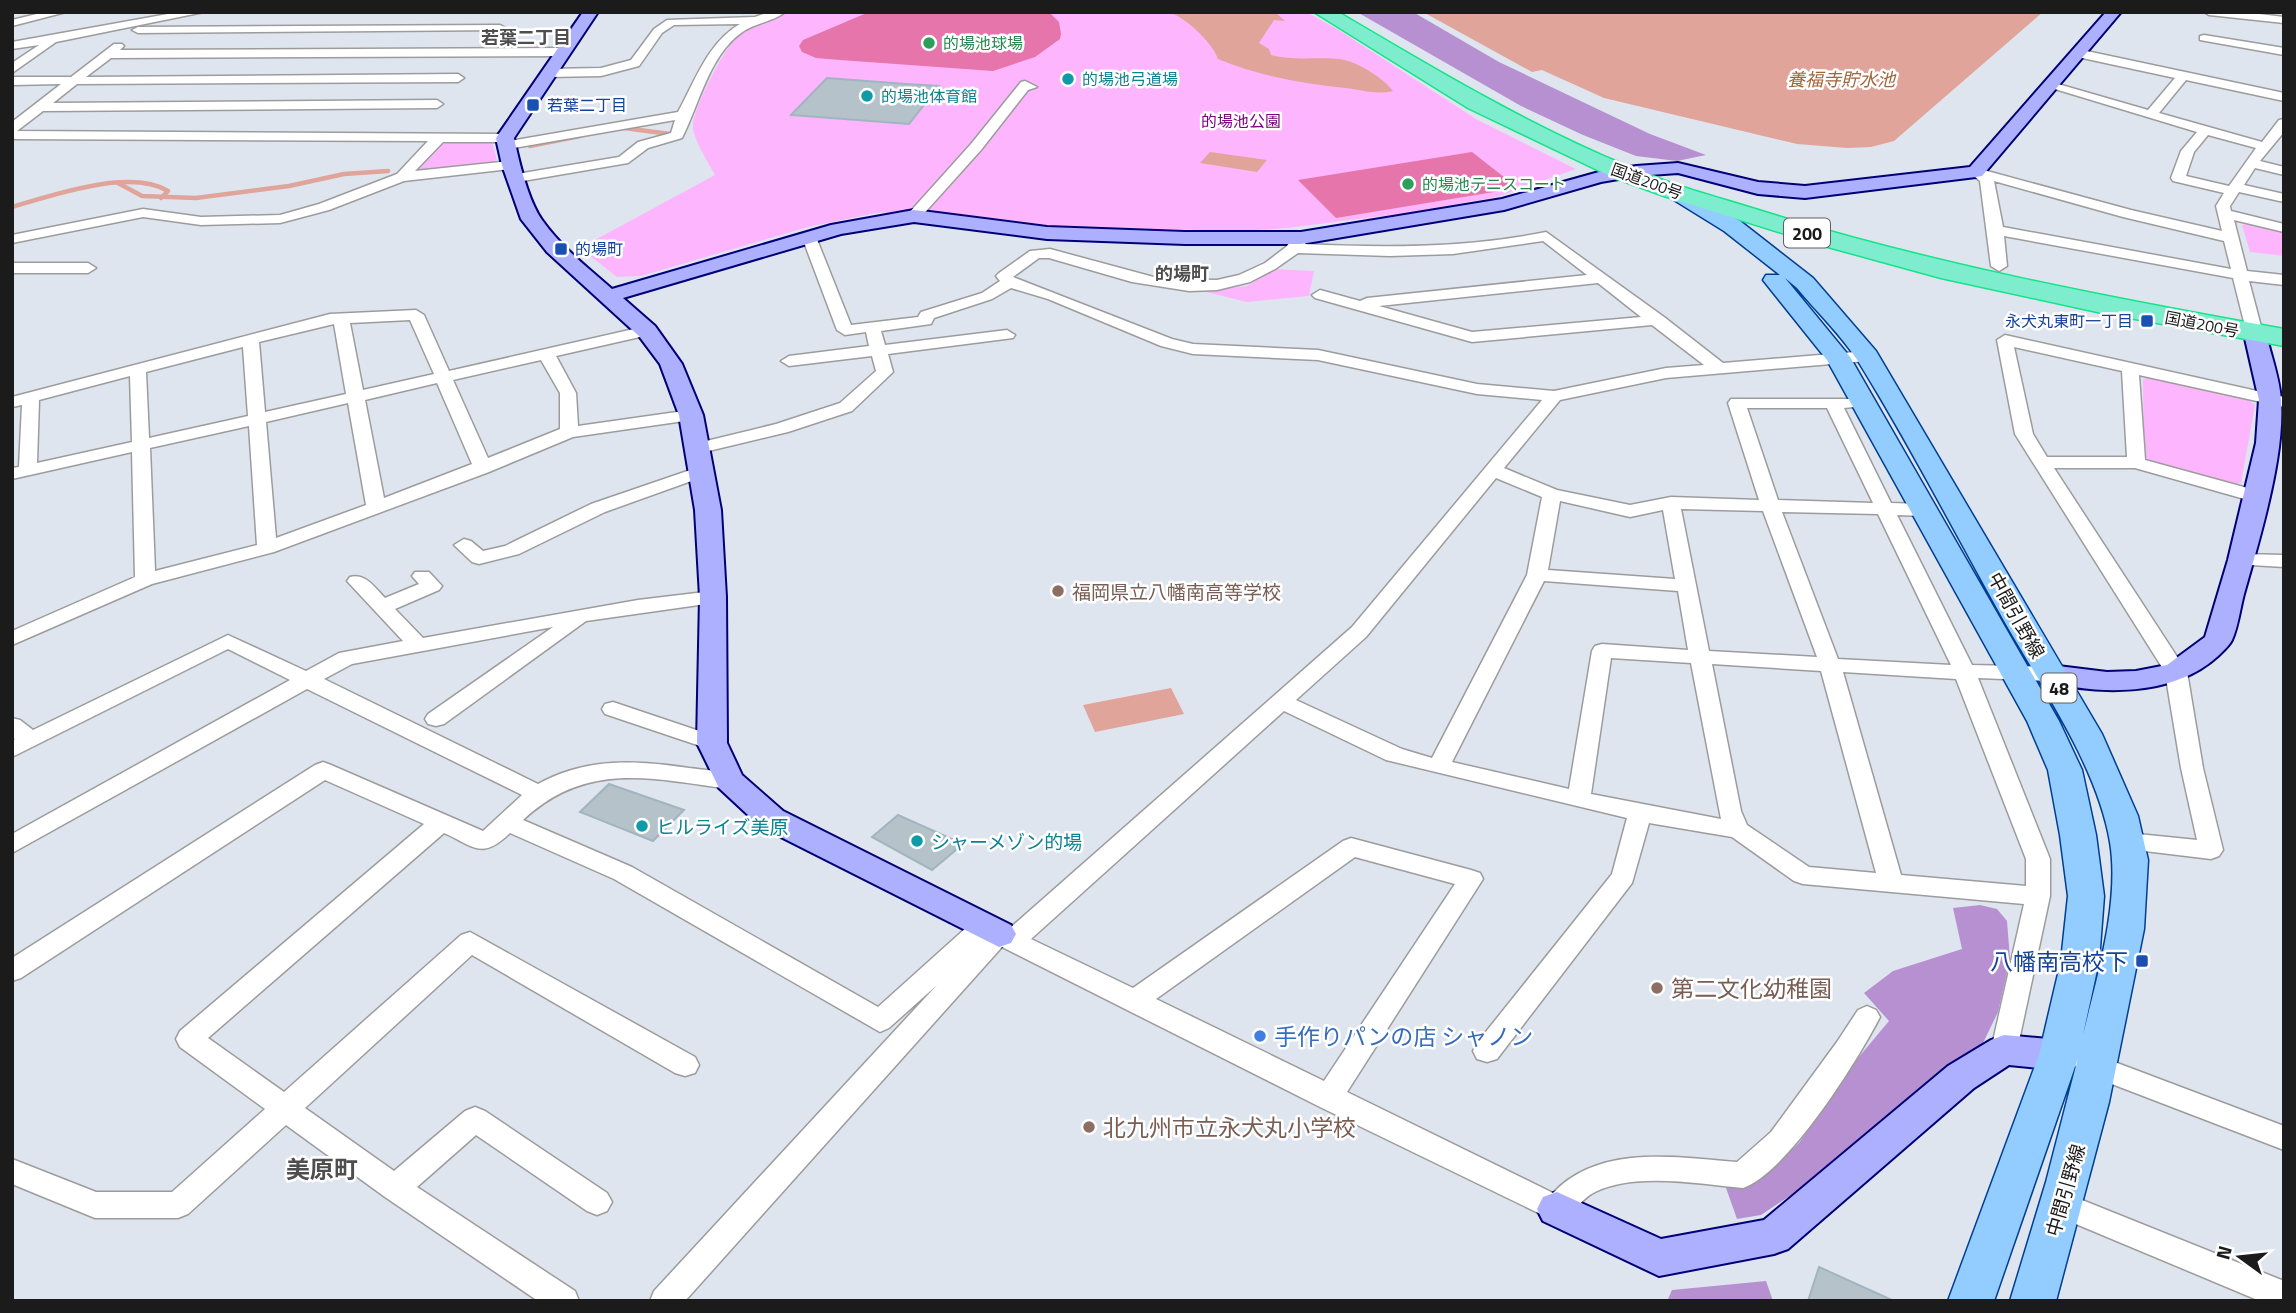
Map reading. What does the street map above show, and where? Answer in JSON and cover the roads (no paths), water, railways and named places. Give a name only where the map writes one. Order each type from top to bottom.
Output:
[{"type":"highway","name":"国道200号","points":[[1324,12],[1476,103],[1673,191],[1826,239],[1941,270],[1998,273]]},
{"type":"highway","name":"国道200号","points":[[1345,12],[1496,102],[1628,172],[1676,181],[1798,220],[1998,273],[2102,304],[2284,338]]},
{"type":"main road","name":"中間引野線","points":[[1628,172],[1713,230],[1772,278],[1852,357],[1849,403],[1923,510],[2043,721],[2065,770],[2078,835],[2086,896],[2080,961],[2059,1055],[1971,1301]]},
{"type":"main road","name":"中間引野線","points":[[1673,191],[1732,226],[1778,261],[1820,299],[1852,357],[1951,498],[2104,772],[2128,841],[2131,873],[2128,909],[2098,1066],[2062,1205],[2033,1301]]},
{"type":"main road","points":[[1778,261],[1771,245],[1782,237],[1795,235],[1826,239]]},
{"type":"street","points":[[12,23],[61,12]]},
{"type":"street","points":[[12,46],[199,12]]},
{"type":"street","points":[[206,136],[335,12]]},
{"type":"street","points":[[591,12],[506,142],[531,219],[554,248],[648,331],[671,364],[691,415],[708,510],[713,597],[712,743],[730,781],[772,818],[1328,1098],[1659,1258],[1774,1236],[1961,1077],[2004,1050],[2059,1055],[2098,1066],[2284,1138]]},
{"type":"street","points":[[12,239],[143,213],[201,221],[280,219],[324,207],[402,177],[514,172],[623,160],[643,145],[677,135],[683,115],[723,45],[733,33],[780,12]]},
{"type":"street","points":[[1976,172],[2114,12]]},
{"type":"street","points":[[2209,12],[2284,20]]},
{"type":"street","points":[[549,73],[601,72],[635,63],[657,31],[672,17],[758,20]]},
{"type":"street","points":[[12,129],[108,54],[141,21],[318,29],[503,24],[425,121],[206,136],[12,135]]},
{"type":"street","points":[[12,69],[57,37]]},
{"type":"street","points":[[2204,38],[2284,52]]},
{"type":"street","points":[[108,54],[563,51]]},
{"type":"street","points":[[2077,53],[2284,97]]},
{"type":"street","points":[[2150,115],[2183,76]]},
{"type":"street","points":[[12,81],[458,78]]},
{"type":"street","points":[[914,216],[976,147],[1025,85],[1031,87]]},
{"type":"street","points":[[2051,86],[2205,130],[2273,145]]},
{"type":"street","points":[[41,107],[239,106],[425,121],[439,138],[506,142],[683,115]]},
{"type":"street","points":[[1579,799],[1602,651],[1830,665],[2014,671],[2107,681],[2136,680],[2176,672],[2206,652],[2218,640],[2241,560],[2277,401],[2255,334],[2223,206],[2251,163],[2273,145],[2284,123]]},
{"type":"street","points":[[2205,130],[2188,151],[2178,178],[2284,198]]},
{"type":"street","points":[[402,177],[439,138]]},
{"type":"street","points":[[2251,163],[2284,171]]},
{"type":"street","points":[[1852,357],[1717,367],[1613,382],[1554,396],[1477,389],[1318,355],[1193,349],[1167,343],[1053,296],[1009,282],[1004,275],[1035,254],[1050,253],[1152,281],[1188,287],[1242,281],[1258,273],[1298,243],[1504,204],[1628,172],[1685,169],[1758,188],[1805,192],[1827,192],[1976,172],[2129,214],[2232,238]]},
{"type":"street","points":[[1976,172],[1987,179],[1996,230],[1998,273]]},
{"type":"street","points":[[2225,214],[2284,228]]},
{"type":"street","points":[[609,296],[861,223],[914,216],[1047,233],[1298,243],[1402,253],[1514,244],[1546,236],[1717,367]]},
{"type":"street","points":[[1996,230],[2241,275],[2284,280]]},
{"type":"street","points":[[809,237],[845,331],[925,321],[927,316],[987,296],[1009,282]]},
{"type":"street","points":[[12,268],[88,268]]},
{"type":"street","points":[[1355,304],[1600,278]]},
{"type":"street","points":[[1320,295],[1472,337],[1658,320]]},
{"type":"street","points":[[12,402],[330,318],[416,315],[483,467]]},
{"type":"street","points":[[341,318],[376,508]]},
{"type":"street","points":[[464,545],[479,558],[512,550],[699,460],[846,407],[885,372],[872,327]]},
{"type":"street","points":[[31,397],[20,473],[648,331]]},
{"type":"street","points":[[789,362],[1007,335]]},
{"type":"street","points":[[251,340],[267,548]]},
{"type":"street","points":[[2128,841],[2211,850],[2192,768],[2176,672],[2024,434],[2005,340],[2277,401]]},
{"type":"street","points":[[546,354],[568,393],[569,432]]},
{"type":"street","points":[[2130,368],[2136,463]]},
{"type":"street","points":[[138,369],[145,580]]},
{"type":"street","points":[[508,822],[623,873],[880,1021],[999,933],[1281,701],[1359,632],[1554,396]]},
{"type":"street","points":[[1891,884],[1830,665],[1770,506],[1737,403],[1849,403],[1887,510],[1964,671],[2038,859],[2038,896],[2004,1050]]},
{"type":"street","points":[[12,639],[145,580],[267,548],[569,432],[691,415]]},
{"type":"street","points":[[2042,462],[2136,463],[2255,496]]},
{"type":"street","points":[[1494,471],[1552,494],[1630,511],[1671,503],[1923,510]]},
{"type":"street","points":[[1438,768],[1537,575],[1552,494]]},
{"type":"street","points":[[1671,503],[1729,811],[1738,830]]},
{"type":"street","points":[[2241,560],[2284,561]]},
{"type":"street","points":[[1537,575],[1688,586]]},
{"type":"street","points":[[382,607],[432,586],[422,576]]},
{"type":"street","points":[[357,581],[418,645]]},
{"type":"street","points":[[12,845],[346,657],[583,616],[713,597]]},
{"type":"street","points":[[436,719],[583,616]]},
{"type":"street","points":[[12,725],[22,746],[228,641],[309,678],[539,794]]},
{"type":"street","points":[[1281,701],[1394,755],[1438,768],[1640,813],[1738,830],[1803,875],[2038,896]]},
{"type":"street","points":[[613,709],[712,743]]},
{"type":"street","points":[[12,971],[323,770],[486,842],[539,794],[573,777],[620,768],[649,768],[730,781]]},
{"type":"street","points":[[1487,1051],[1623,877],[1640,813]]},
{"type":"street","points":[[440,822],[189,1039],[394,1188],[565,1301]]},
{"type":"street","points":[[1134,1001],[1351,847],[1471,879],[1328,1098]]},
{"type":"street","points":[[665,1301],[999,933]]},
{"type":"street","points":[[12,1171],[94,1205],[178,1205],[470,942],[685,1065]]},
{"type":"street","points":[[1557,1209],[1584,1184],[1626,1171],[1674,1169],[1743,1175],[1781,1141],[1847,1050],[1867,1017]]},
{"type":"street","points":[[394,1188],[475,1119],[597,1202]]},
{"type":"street","points":[[2062,1205],[2284,1296]]},
{"type":"water","points":[[1169,12],[1275,12],[1285,21],[1274,20],[1259,43],[1269,49],[1271,55],[1348,61],[1372,73],[1393,91],[1375,92],[1312,84],[1233,65],[1218,59],[1198,31]]},
{"type":"water","name":"養福寺貯水池","points":[[1423,12],[2043,12],[1894,141],[1871,147],[1847,148],[1797,144],[1604,98],[1542,70],[1532,72]]},
{"type":"water","points":[[1210,152],[1267,160],[1257,172],[1200,163]]},
{"type":"water","points":[[1171,688],[1184,714],[1095,732],[1083,705]]},
{"type":"waterway","points":[[624,128],[670,134]]},
{"type":"waterway","points":[[530,146],[580,136]]},
{"type":"waterway","points":[[162,197],[196,198],[289,186],[344,174],[388,171]]},
{"type":"waterway","points":[[12,207],[69,191],[113,183],[152,185],[168,191],[162,197]]},
{"type":"waterway","points":[[118,183],[142,196],[162,197]]},
{"type":"place","name":"的場池球場","points":[[929,43]]},
{"type":"place","name":"的場池弓道場","points":[[1068,79]]},
{"type":"place","name":"的場池体育館","points":[[867,96]]},
{"type":"place","name":"若葉二丁目","points":[[533,105]]},
{"type":"place","name":"的場池テニスコート","points":[[1408,184]]},
{"type":"place","name":"的場町","points":[[561,249]]},
{"type":"place","name":"永犬丸東町一丁目","points":[[2147,321]]},
{"type":"place","name":"福岡県立八幡南高等学校","points":[[1058,591]]},
{"type":"place","name":"ヒルライズ美原","points":[[642,826]]},
{"type":"place","name":"シャーメゾン的場","points":[[917,841]]},
{"type":"place","name":"八幡南高校下","points":[[2142,961]]},
{"type":"place","name":"第二文化幼稚園","points":[[1657,988]]},
{"type":"place","name":"手作りパンの店 シャノン","points":[[1260,1036]]},
{"type":"place","name":"北九州市立永犬丸小学校","points":[[1089,1127]]},
{"type":"district","name":"若葉二丁目","points":[[526,37]]},
{"type":"district","name":"的場町","points":[[1182,273]]},
{"type":"district","name":"美原町","points":[[322,1169]]},
{"type":"park label","name":"的場池公園","points":[[1241,121]]}]
